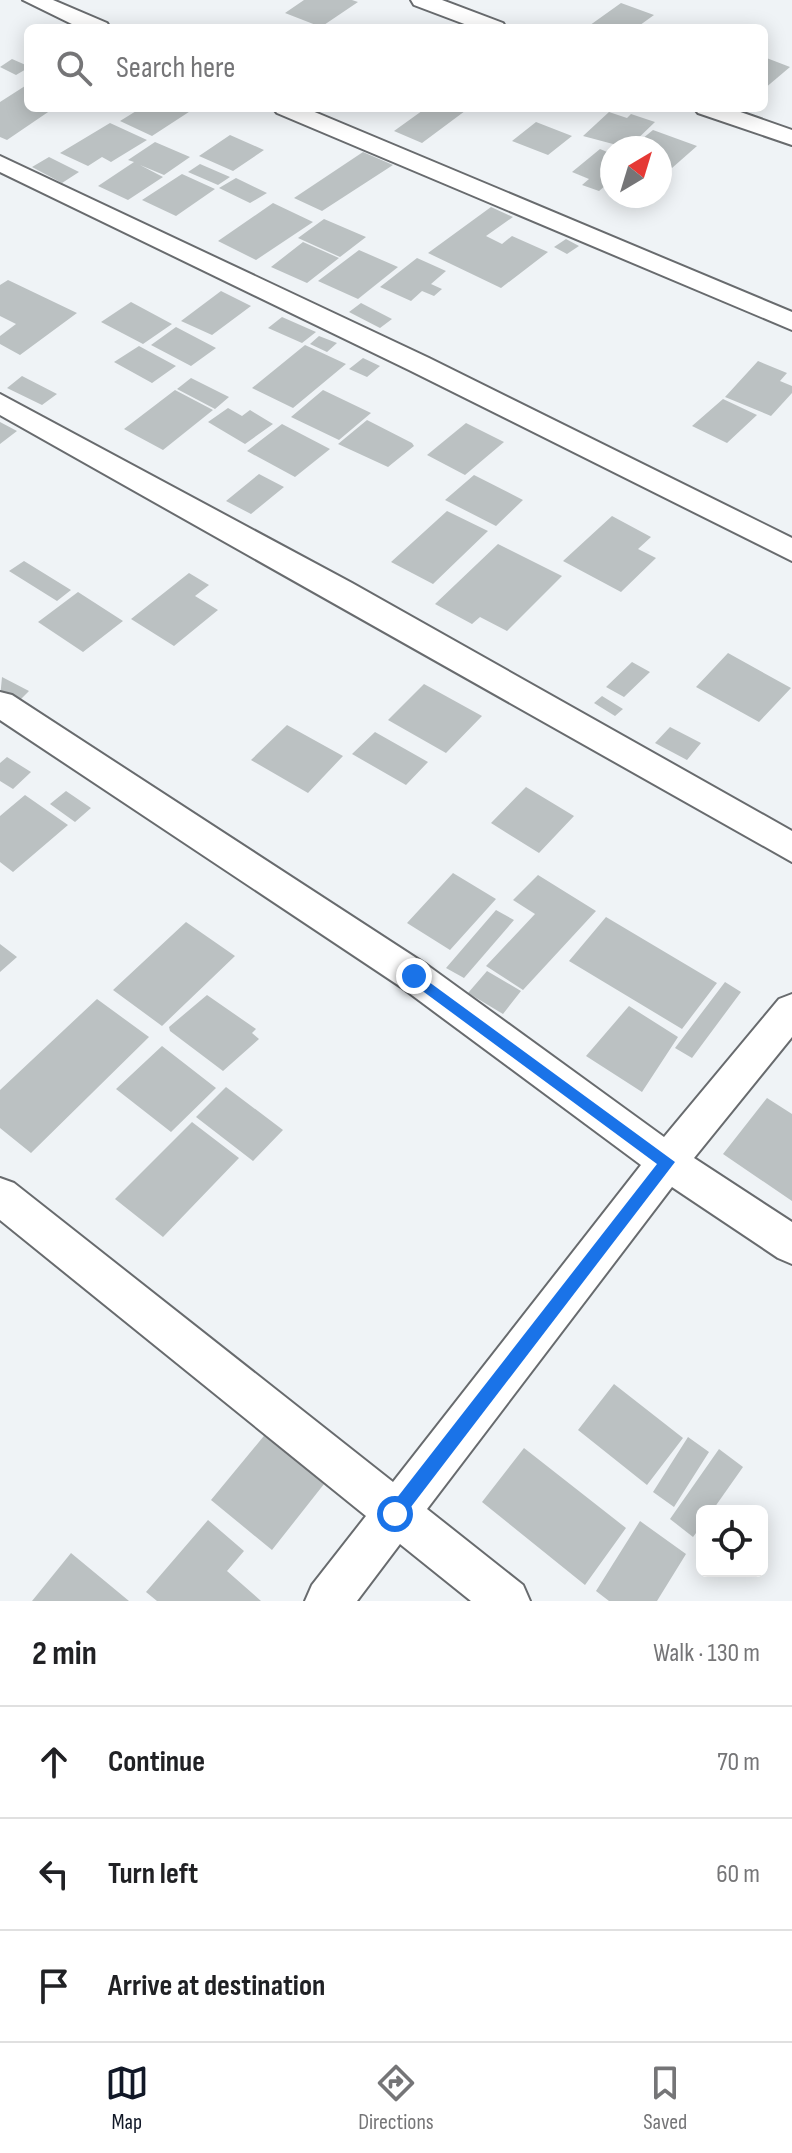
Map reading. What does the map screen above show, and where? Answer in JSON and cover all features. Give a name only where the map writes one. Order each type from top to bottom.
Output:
[{"type":"street","points":[[34,0],[90,24]]},
{"type":"street","points":[[422,0],[485,24]]},
{"type":"street","points":[[294,112],[792,322]]},
{"type":"street","points":[[717,112],[792,138]]},
{"type":"street","points":[[0,163],[419,364],[792,551]]},
{"type":"street","points":[[0,403],[341,591],[792,848]]},
{"type":"street","points":[[0,704],[414,976],[667,1162],[792,1245]]},
{"type":"street","points":[[328,1601],[667,1162],[792,1010]]},
{"type":"street","points":[[0,1196],[507,1601]]},
{"type":"building","points":[[304,0],[358,2],[325,24],[313,24],[285,13]]},
{"type":"building","points":[[621,3],[654,15],[642,24],[592,24]]},
{"type":"building","points":[[12,59],[24,64],[24,70],[16,75],[0,67]]},
{"type":"building","points":[[768,59],[790,67],[768,86]]},
{"type":"building","points":[[24,87],[24,112],[48,112],[7,140],[0,137],[0,102]]},
{"type":"building","points":[[135,112],[189,112],[152,136],[120,121]]},
{"type":"building","points":[[420,112],[464,112],[422,143],[394,131]]},
{"type":"building","points":[[609,112],[627,118],[631,114],[655,122],[640,136],[600,136],[600,141],[583,136]]},
{"type":"building","points":[[536,122],[572,136],[548,155],[512,141]]},
{"type":"building","points":[[110,123],[147,140],[111,162],[102,157],[88,166],[60,153]]},
{"type":"building","points":[[653,130],[670,136],[646,136]]},
{"type":"building","points":[[230,135],[264,150],[233,171],[199,156]]},
{"type":"building","points":[[672,137],[697,146],[672,168]]},
{"type":"building","points":[[155,142],[190,157],[164,175],[140,165],[163,177],[128,200],[98,186],[134,162],[128,160]]},
{"type":"building","points":[[600,149],[599,191],[582,185],[589,179],[572,172]]},
{"type":"building","points":[[363,152],[393,165],[322,211],[294,198]]},
{"type":"building","points":[[49,157],[79,172],[62,183],[32,167]]},
{"type":"building","points":[[200,164],[230,177],[218,185],[188,172]]},
{"type":"building","points":[[182,174],[215,189],[176,216],[142,200]]},
{"type":"building","points":[[236,178],[267,193],[250,203],[219,188]]},
{"type":"building","points":[[273,203],[313,222],[256,260],[218,241]]},
{"type":"building","points":[[491,207],[513,217],[486,236],[502,244],[512,236],[548,252],[501,288],[428,253]]},
{"type":"building","points":[[324,219],[366,237],[340,257],[298,238]]},
{"type":"building","points":[[566,239],[579,246],[567,254],[554,247]]},
{"type":"building","points":[[303,242],[339,258],[307,283],[271,267]]},
{"type":"building","points":[[359,250],[398,267],[358,299],[318,281]]},
{"type":"building","points":[[417,258],[446,271],[431,284],[442,289],[434,296],[422,291],[411,301],[380,287]]},
{"type":"building","points":[[8,280],[77,313],[20,355],[0,344],[0,336],[16,324],[0,316],[0,285]]},
{"type":"building","points":[[221,291],[251,306],[212,335],[181,321]]},
{"type":"building","points":[[131,302],[172,324],[143,344],[101,322]]},
{"type":"building","points":[[361,303],[392,319],[380,328],[349,312]]},
{"type":"building","points":[[282,317],[316,332],[302,343],[268,328]]},
{"type":"building","points":[[176,327],[216,348],[191,366],[151,345]]},
{"type":"building","points":[[319,336],[337,343],[327,352],[310,344]]},
{"type":"building","points":[[305,345],[346,364],[293,408],[252,388]]},
{"type":"building","points":[[139,346],[176,366],[152,383],[114,362]]},
{"type":"building","points":[[363,358],[380,366],[367,377],[349,369]]},
{"type":"building","points":[[758,361],[787,373],[780,381],[792,386],[792,393],[771,416],[725,397]]},
{"type":"building","points":[[22,376],[57,394],[42,405],[7,388]]},
{"type":"building","points":[[191,378],[229,397],[215,409],[177,389]]},
{"type":"building","points":[[175,390],[213,410],[163,450],[124,429]]},
{"type":"building","points":[[323,390],[371,413],[339,440],[291,417]]},
{"type":"building","points":[[723,399],[757,415],[727,443],[692,426]]},
{"type":"building","points":[[228,408],[242,416],[250,410],[273,424],[245,444],[208,422]]},
{"type":"building","points":[[367,420],[414,446],[388,467],[338,444]]},
{"type":"building","points":[[0,422],[17,431],[0,444]]},
{"type":"building","points":[[466,423],[504,442],[465,475],[427,455]]},
{"type":"building","points":[[282,424],[330,449],[295,477],[247,451]]},
{"type":"building","points":[[259,474],[284,487],[251,514],[226,501]]},
{"type":"building","points":[[474,475],[523,500],[496,526],[445,500]]},
{"type":"building","points":[[447,511],[488,531],[433,584],[391,562]]},
{"type":"building","points":[[612,516],[651,537],[638,549],[656,558],[621,592],[563,561]]},
{"type":"building","points":[[498,544],[562,576],[507,631],[480,617],[472,624],[435,604]]},
{"type":"building","points":[[24,561],[71,590],[57,601],[9,571]]},
{"type":"building","points":[[189,573],[209,585],[195,596],[218,610],[174,646],[131,619]]},
{"type":"building","points":[[78,592],[123,621],[83,652],[38,622]]},
{"type":"building","points":[[728,653],[791,688],[759,722],[696,687]]},
{"type":"building","points":[[632,662],[650,672],[624,697],[606,687]]},
{"type":"building","points":[[2,677],[29,691],[15,705],[0,698]]},
{"type":"building","points":[[424,684],[482,716],[446,753],[388,720]]},
{"type":"building","points":[[602,696],[623,709],[615,716],[594,703]]},
{"type":"building","points":[[287,725],[343,756],[308,793],[251,760]]},
{"type":"building","points":[[670,727],[701,743],[687,760],[655,743]]},
{"type":"building","points":[[375,732],[428,762],[406,785],[352,754]]},
{"type":"building","points":[[7,757],[31,772],[13,789],[0,781],[0,763]]},
{"type":"building","points":[[526,787],[574,816],[539,853],[491,823]]},
{"type":"building","points":[[66,791],[91,808],[75,822],[50,804]]},
{"type":"building","points":[[25,795],[68,825],[13,872],[0,862],[0,816]]},
{"type":"building","points":[[453,873],[496,899],[450,950],[407,923]]},
{"type":"building","points":[[538,875],[596,911],[523,990],[486,966],[535,914],[513,900]]},
{"type":"building","points":[[496,910],[514,920],[464,978],[446,968]]},
{"type":"building","points":[[606,917],[717,983],[682,1029],[569,961]]},
{"type":"building","points":[[186,922],[235,956],[162,1026],[113,990]]},
{"type":"building","points":[[0,944],[17,957],[0,972]]},
{"type":"building","points":[[487,971],[521,991],[503,1014],[468,993]]},
{"type":"building","points":[[725,982],[741,992],[692,1058],[675,1048]]},
{"type":"building","points":[[207,995],[256,1029],[252,1033],[259,1039],[223,1071],[170,1031],[169,1027]]},
{"type":"building","points":[[97,999],[149,1037],[31,1153],[0,1128],[0,1090]]},
{"type":"building","points":[[629,1006],[678,1037],[642,1092],[586,1056]]},
{"type":"building","points":[[162,1046],[216,1088],[171,1132],[116,1089]]},
{"type":"building","points":[[226,1087],[283,1130],[253,1161],[196,1117]]},
{"type":"building","points":[[767,1098],[792,1114],[792,1201],[723,1154]]},
{"type":"building","points":[[192,1122],[239,1158],[163,1237],[115,1199]]},
{"type":"building","points":[[614,1384],[683,1438],[647,1485],[578,1430]]},
{"type":"building","points":[[268,1431],[328,1479],[272,1550],[211,1500]]},
{"type":"building","points":[[688,1437],[709,1452],[674,1507],[653,1492]]},
{"type":"building","points":[[524,1448],[626,1528],[585,1585],[482,1502]]},
{"type":"building","points":[[719,1449],[743,1467],[716,1505],[696,1505],[696,1533],[693,1537],[670,1519]]},
{"type":"building","points":[[208,1520],[244,1551],[227,1571],[261,1601],[157,1601],[146,1592]]},
{"type":"building","points":[[640,1521],[686,1554],[657,1601],[609,1601],[596,1591]]},
{"type":"building","points":[[71,1553],[129,1601],[32,1601]]},
{"type":"route","points":[[395,1514],[667,1162],[414,976]]}]
